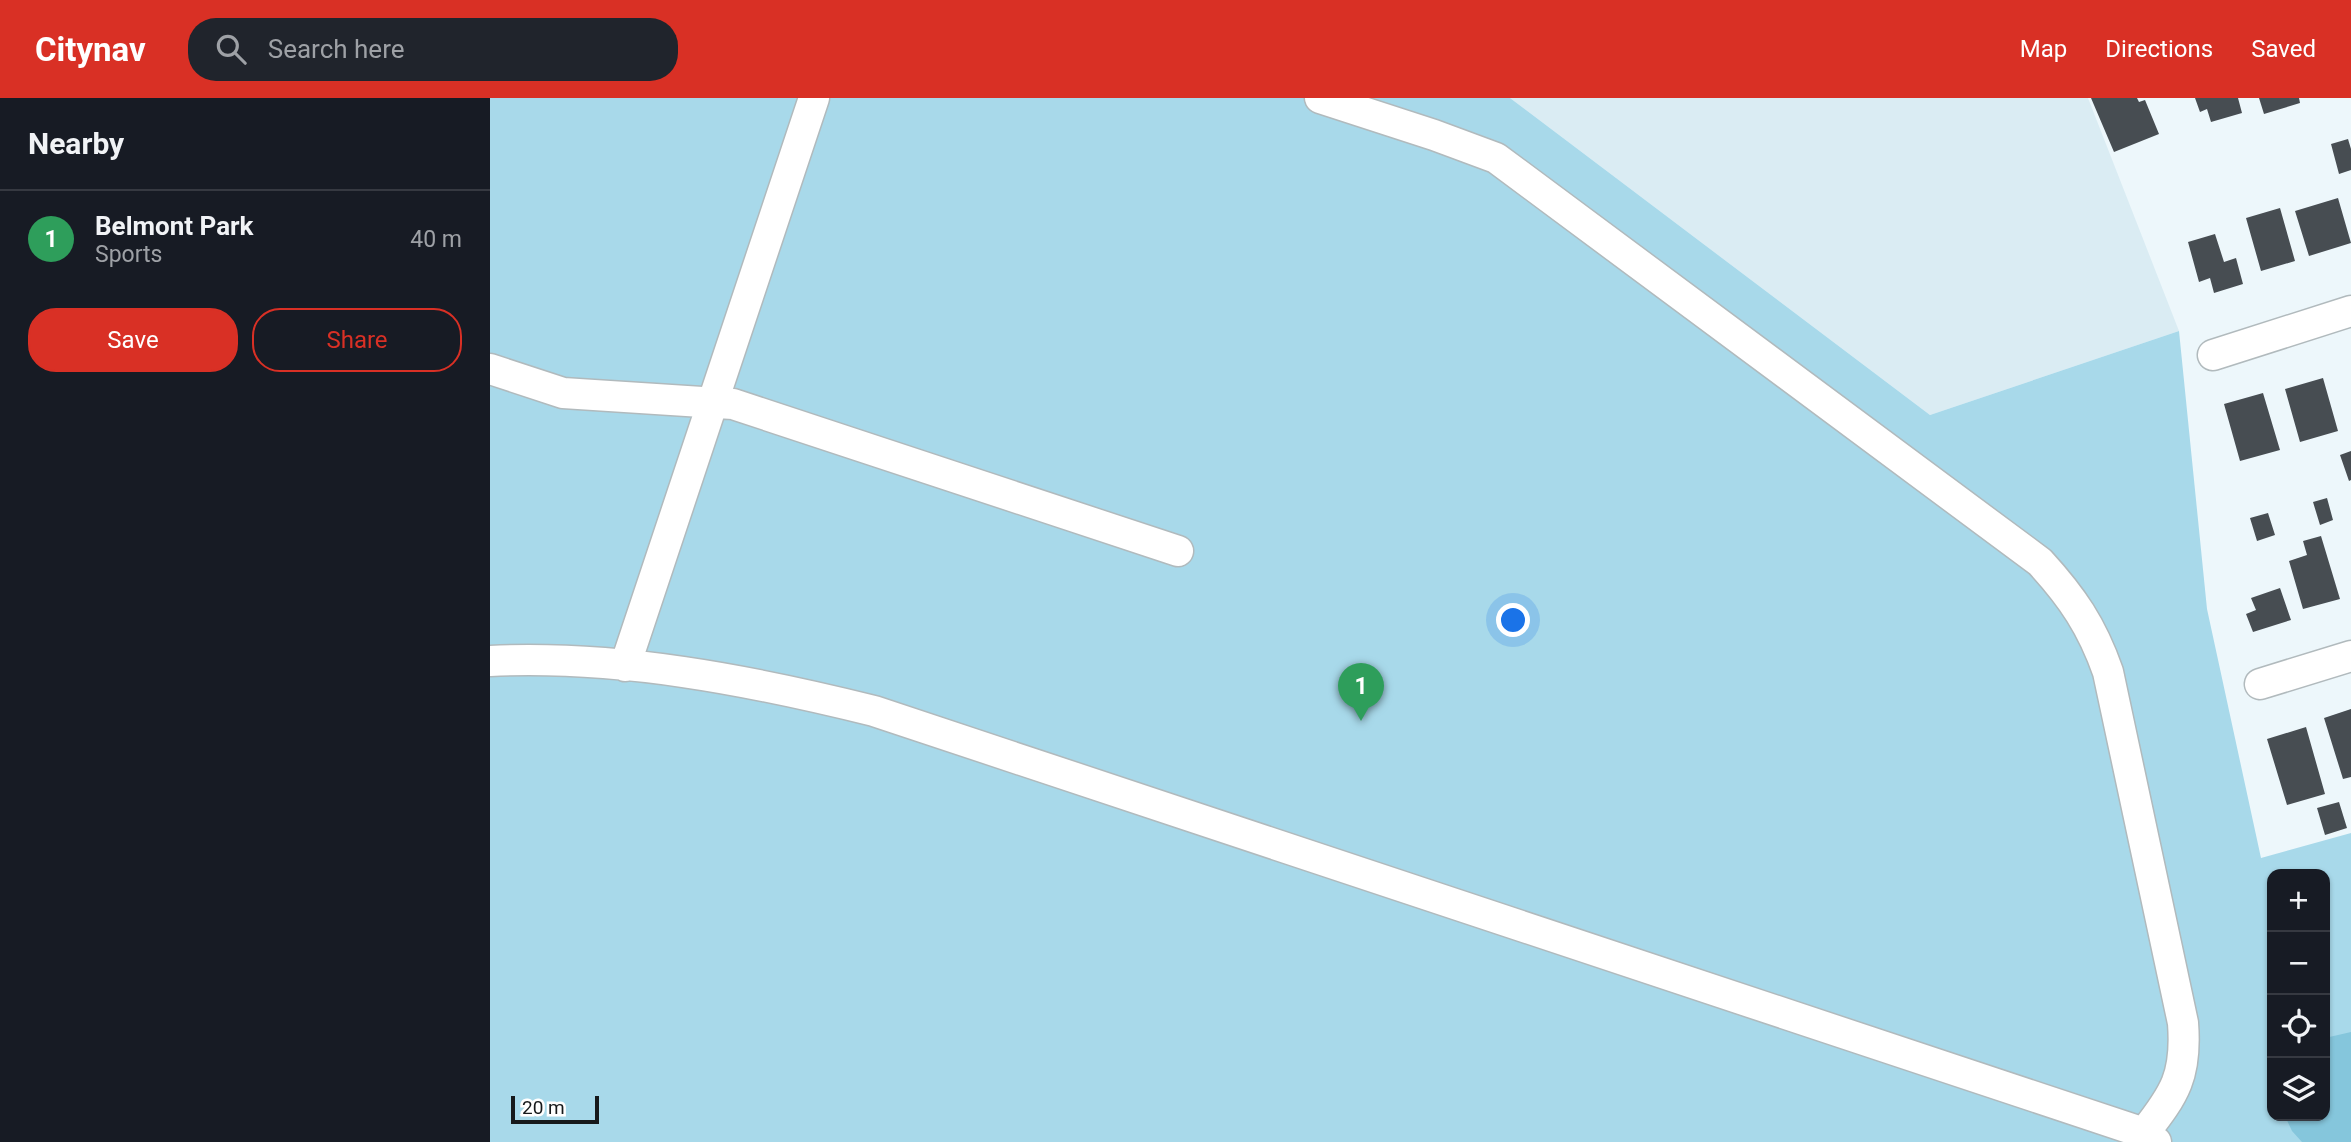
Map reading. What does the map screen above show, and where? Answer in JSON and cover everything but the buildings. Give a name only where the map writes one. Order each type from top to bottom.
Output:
[{"type":"street","points":[[625,666],[814,98]]},
{"type":"street","points":[[490,662],[625,666],[747,681],[883,714],[2150,1137],[2179,1080],[2183,1062],[2183,1023],[2108,672],[2087,621],[2073,601],[2040,562],[1496,158],[1320,98]]},
{"type":"street","points":[[2213,355],[2351,311]]},
{"type":"street","points":[[490,369],[563,393],[733,404],[1178,551]]},
{"type":"street","points":[[2260,684],[2351,656]]},
{"type":"shaded area","points":[[490,98],[1510,98],[1930,415],[2179,331],[2207,609],[2261,858],[2351,833],[2351,1142],[490,1142]]},
{"type":"shaded area","points":[[1510,98],[2088,98],[2179,331],[1930,415]]},
{"type":"shaded area","points":[[2351,1032],[2351,1142],[2302,1142],[2287,1121],[2330,1121],[2330,1037]]},
{"type":"place","name":"Belmont Park","points":[[1361,721]]}]
